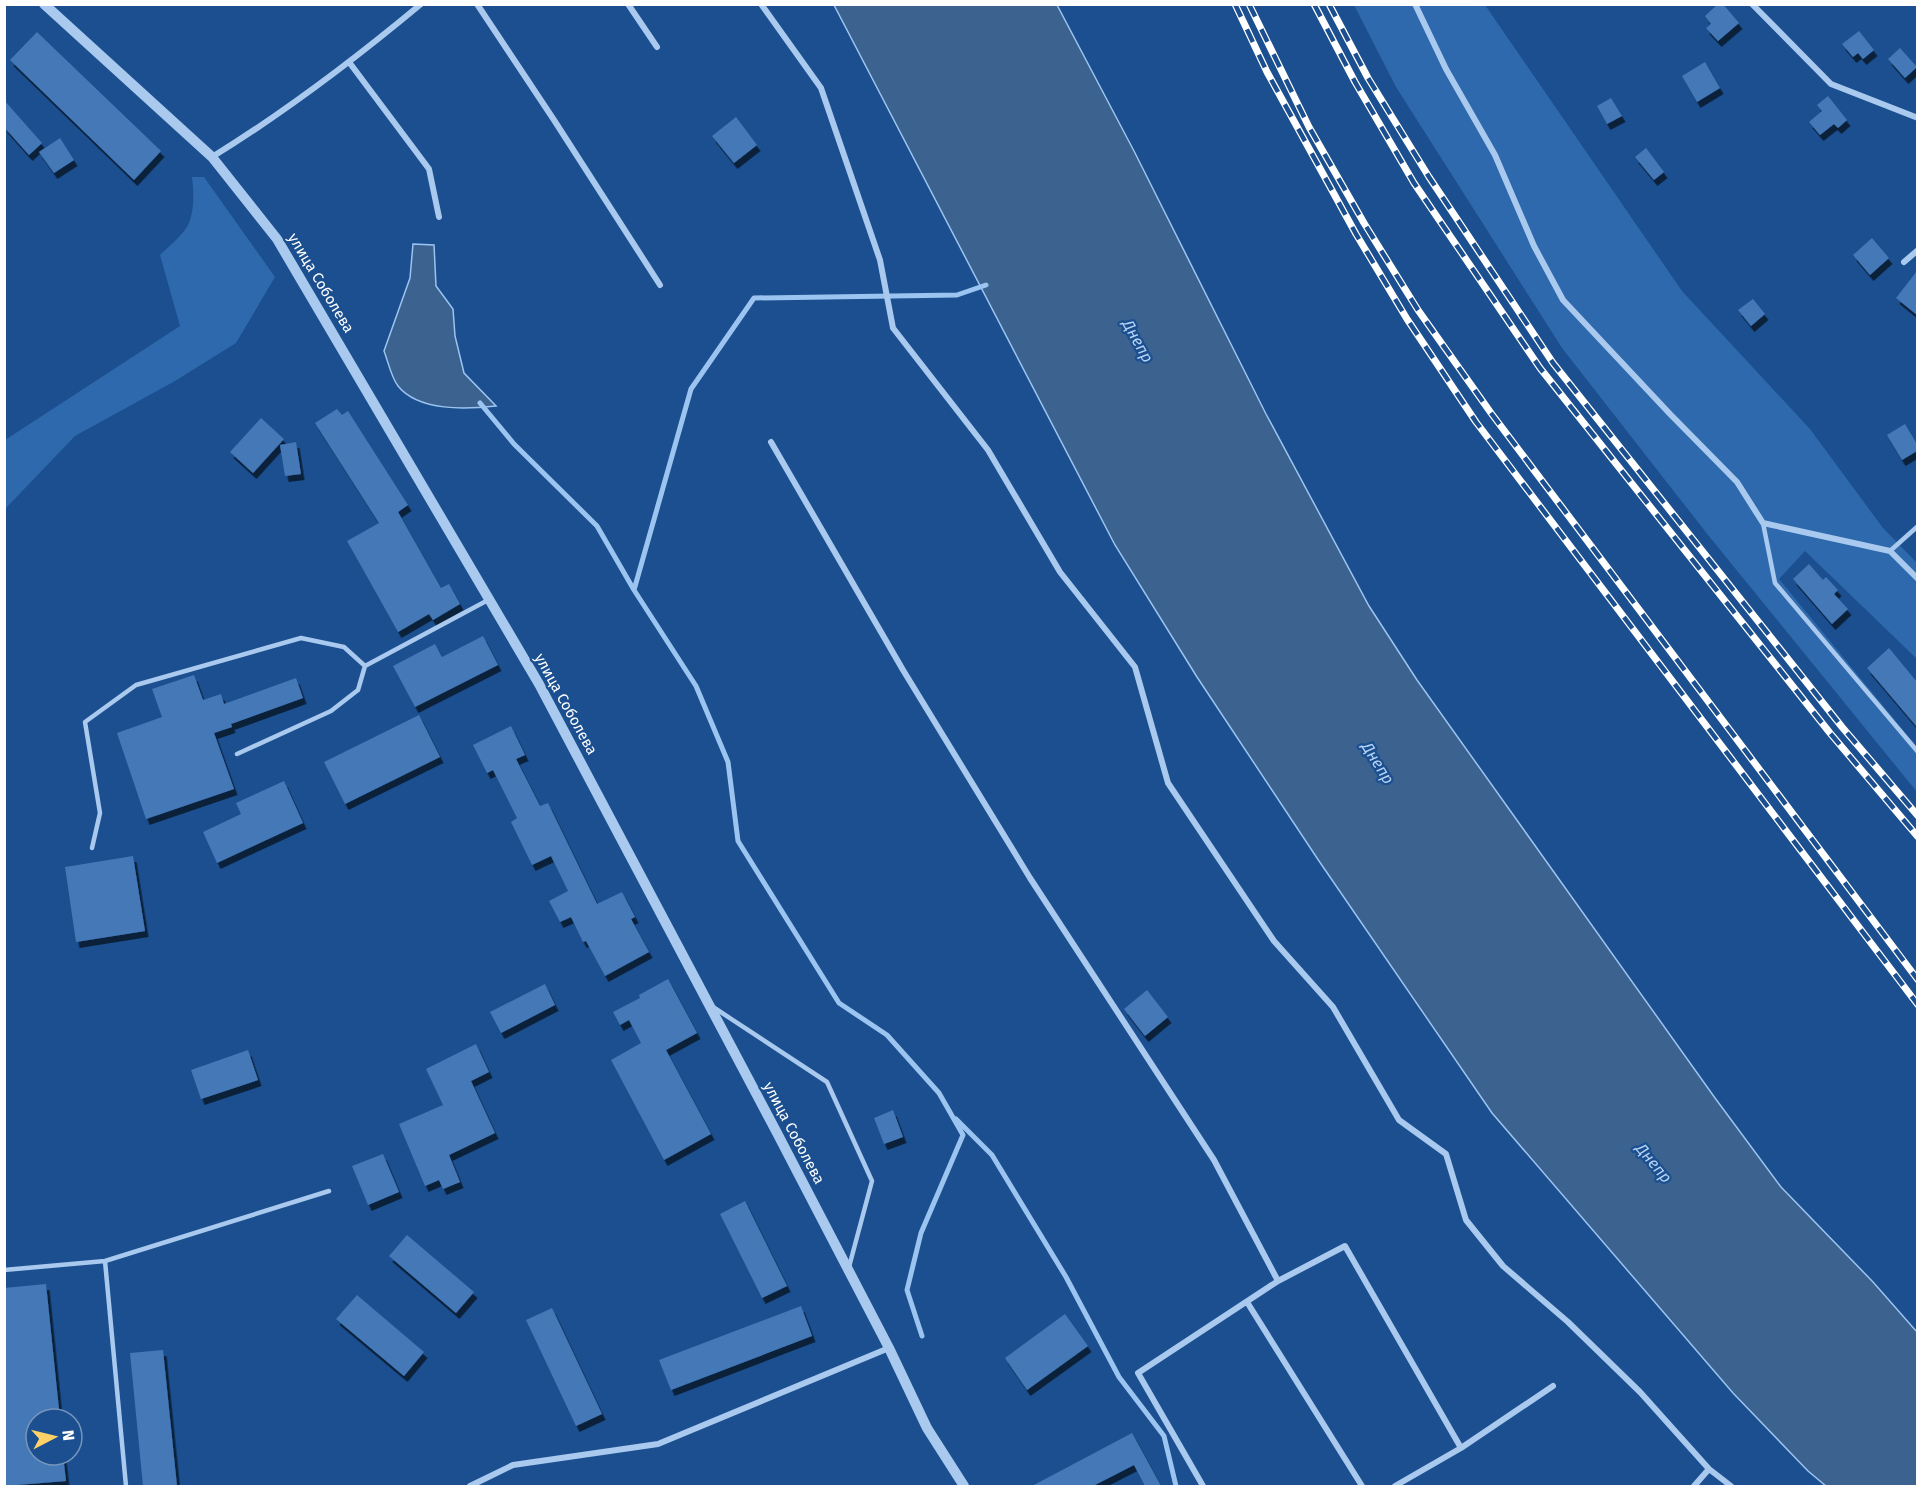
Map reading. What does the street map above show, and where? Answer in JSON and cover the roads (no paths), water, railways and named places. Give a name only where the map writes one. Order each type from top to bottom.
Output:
[{"type":"street","name":"улица Соболева","points":[[44,4],[213,157],[277,239],[539,684],[889,1347],[927,1428],[964,1486]]},
{"type":"street","points":[[213,157],[255,131],[349,62],[421,4]]},
{"type":"street","points":[[477,4],[660,285]]},
{"type":"street","points":[[628,4],[657,47]]},
{"type":"street","points":[[761,4],[820,88],[880,260],[894,328],[988,450],[1060,572],[1135,667],[1168,783],[1274,941],[1332,1007],[1399,1120],[1446,1155],[1467,1220],[1503,1266],[1568,1322],[1640,1392],[1709,1469],[1731,1486]]},
{"type":"street","points":[[1415,4],[1446,69],[1496,155],[1534,246],[1563,300],[1737,482],[1763,523],[1890,551],[1917,579]]},
{"type":"street","points":[[1752,4],[1831,84],[1917,118]]},
{"type":"street","points":[[349,62],[429,169],[439,217]]},
{"type":"street","points":[[1904,262],[1917,250]]},
{"type":"street","points":[[771,442],[903,670],[1024,868],[1214,1160],[1278,1281]]},
{"type":"street","points":[[1203,1486],[1138,1373],[1278,1281],[1345,1246],[1461,1448]]},
{"type":"street","points":[[1247,1302],[1362,1486]]},
{"type":"street","points":[[470,1486],[513,1465],[658,1443],[889,1347]]},
{"type":"street","points":[[1395,1486],[1461,1448],[1553,1386]]},
{"type":"street","points":[[1694,1486],[1709,1469]]},
{"type":"lane","points":[[1763,523],[1775,583],[1917,752]]},
{"type":"lane","points":[[1890,551],[1917,526]]},
{"type":"lane","points":[[237,754],[331,711],[358,690],[365,666],[490,599]]},
{"type":"lane","points":[[92,848],[100,813],[85,722],[136,685],[301,638],[344,647],[365,666]]},
{"type":"lane","points":[[709,1004],[827,1082],[872,1181],[848,1269]]},
{"type":"lane","points":[[4,1270],[105,1261],[328,1191]]},
{"type":"lane","points":[[105,1261],[126,1486]]},
{"type":"water","name":"Днепр","points":[[834,5],[1057,5],[1134,151],[1266,414],[1369,606],[1417,680],[1781,1187],[1873,1282],[1917,1332],[1917,1486],[1826,1486],[1808,1471],[1733,1393],[1492,1113],[1319,861],[1197,677],[1115,545]]},
{"type":"water","points":[[413,244],[434,245],[436,286],[453,309],[455,336],[464,373],[496,406],[458,408],[431,405],[418,401],[398,386],[384,351],[410,278]]},
{"type":"waterway","points":[[634,590],[691,389],[754,298],[957,295],[986,285]]},
{"type":"waterway","points":[[480,403],[514,444],[597,526],[634,590],[696,686],[728,762],[738,841],[839,1003],[887,1035],[939,1093],[963,1135],[921,1233],[907,1290],[922,1336]]},
{"type":"waterway","points":[[956,1119],[992,1155],[1066,1277],[1119,1377],[1164,1436],[1176,1486]]},
{"type":"railway","points":[[1235,4],[1267,72],[1356,234],[1407,319],[1476,422],[1918,1005]]},
{"type":"railway","points":[[1249,4],[1309,127],[1364,223],[1418,310],[1491,413],[1918,980]]},
{"type":"railway","points":[[1314,4],[1355,82],[1414,183],[1540,368],[1830,733],[1918,837]]},
{"type":"railway","points":[[1329,4],[1368,78],[1429,177],[1553,363],[1842,727],[1918,816]]}]
